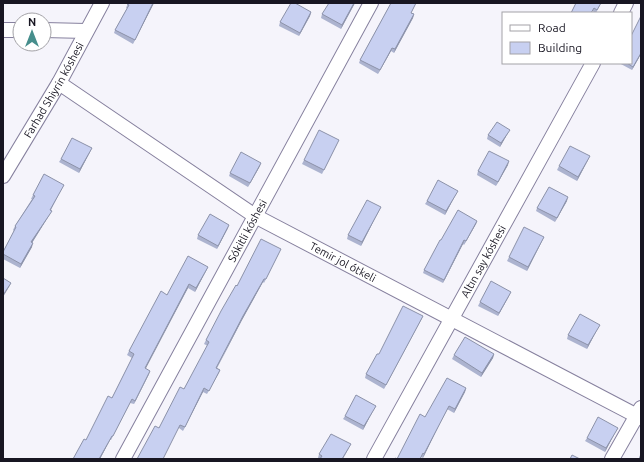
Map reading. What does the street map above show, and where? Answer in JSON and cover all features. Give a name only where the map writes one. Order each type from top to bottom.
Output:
[{"type":"street","name":"Farhad Shiyrin kóshesi","points":[[3,176],[58,83],[102,3]]},
{"type":"street","name":"Sókitli kóshesi","points":[[123,459],[371,3]]},
{"type":"street","points":[[621,12],[626,3]]},
{"type":"street","points":[[52,30],[86,31]]},
{"type":"street","name":"Altın say kóshesi","points":[[374,459],[592,64]]},
{"type":"street","name":"Temir jol ótkeli","points":[[58,83],[255,216],[451,319],[639,414]]},
{"type":"street","points":[[612,459],[639,414]]},
{"type":"building","points":[[153,3],[135,40],[115,30],[129,5],[127,4]]},
{"type":"building","points":[[291,3],[295,3],[311,12],[300,33],[280,22]]},
{"type":"building","points":[[329,3],[354,3],[342,25],[322,14]]},
{"type":"building","points":[[391,3],[416,3],[411,13],[414,14],[395,49],[392,48],[380,70],[360,60]]},
{"type":"building","points":[[576,3],[601,3],[597,10],[594,8],[592,12],[572,12]]},
{"type":"building","points":[[641,16],[641,53],[633,67],[628,64],[632,64],[632,34]]},
{"type":"building","points":[[497,122],[510,130],[501,143],[488,135]]},
{"type":"building","points":[[319,130],[339,140],[324,170],[304,160]]},
{"type":"building","points":[[72,138],[92,148],[80,169],[61,159]]},
{"type":"building","points":[[570,146],[590,156],[578,177],[559,166]]},
{"type":"building","points":[[489,151],[509,161],[498,182],[478,171]]},
{"type":"building","points":[[241,152],[261,163],[250,183],[230,173]]},
{"type":"building","points":[[44,174],[64,185],[50,210],[52,211],[31,242],[33,243],[21,264],[3,254],[3,252],[16,227],[15,226],[35,196],[33,195]]},
{"type":"building","points":[[438,180],[458,191],[446,211],[427,201]]},
{"type":"building","points":[[549,187],[568,197],[557,218],[537,208]]},
{"type":"building","points":[[367,200],[381,207],[362,242],[348,235]]},
{"type":"building","points":[[458,210],[477,221],[466,241],[464,240],[444,280],[424,270]]},
{"type":"building","points":[[210,214],[229,225],[218,246],[198,235]]},
{"type":"building","points":[[524,227],[544,237],[528,267],[509,257]]},
{"type":"building","points":[[261,239],[281,249],[266,279],[264,279],[243,316],[216,368],[220,370],[209,391],[204,388],[185,427],[180,425],[163,459],[137,459],[155,426],[159,428],[180,387],[184,389],[209,342],[206,340],[221,311],[236,285],[237,286]]},
{"type":"building","points":[[188,256],[208,267],[196,288],[189,284],[145,368],[150,371],[135,401],[132,399],[99,459],[73,459],[84,439],[86,440],[108,396],[112,398],[134,354],[129,351],[161,291],[167,295]]},
{"type":"building","points":[[3,278],[11,283],[3,295]]},
{"type":"building","points":[[491,281],[511,292],[499,313],[480,302]]},
{"type":"building","points":[[403,306],[423,316],[386,385],[366,374],[377,354],[379,354]]},
{"type":"building","points":[[580,314],[600,325],[588,345],[568,335]]},
{"type":"building","points":[[465,337],[494,354],[482,373],[454,355]]},
{"type":"building","points":[[447,378],[466,388],[455,409],[449,406],[420,459],[397,459],[420,414],[425,417]]},
{"type":"building","points":[[356,395],[376,406],[364,426],[345,416]]},
{"type":"building","points":[[598,417],[618,428],[606,448],[587,438]]},
{"type":"building","points":[[331,434],[351,444],[342,459],[320,459],[322,456],[319,454]]},
{"type":"building","points":[[572,455],[580,459],[570,459]]}]
